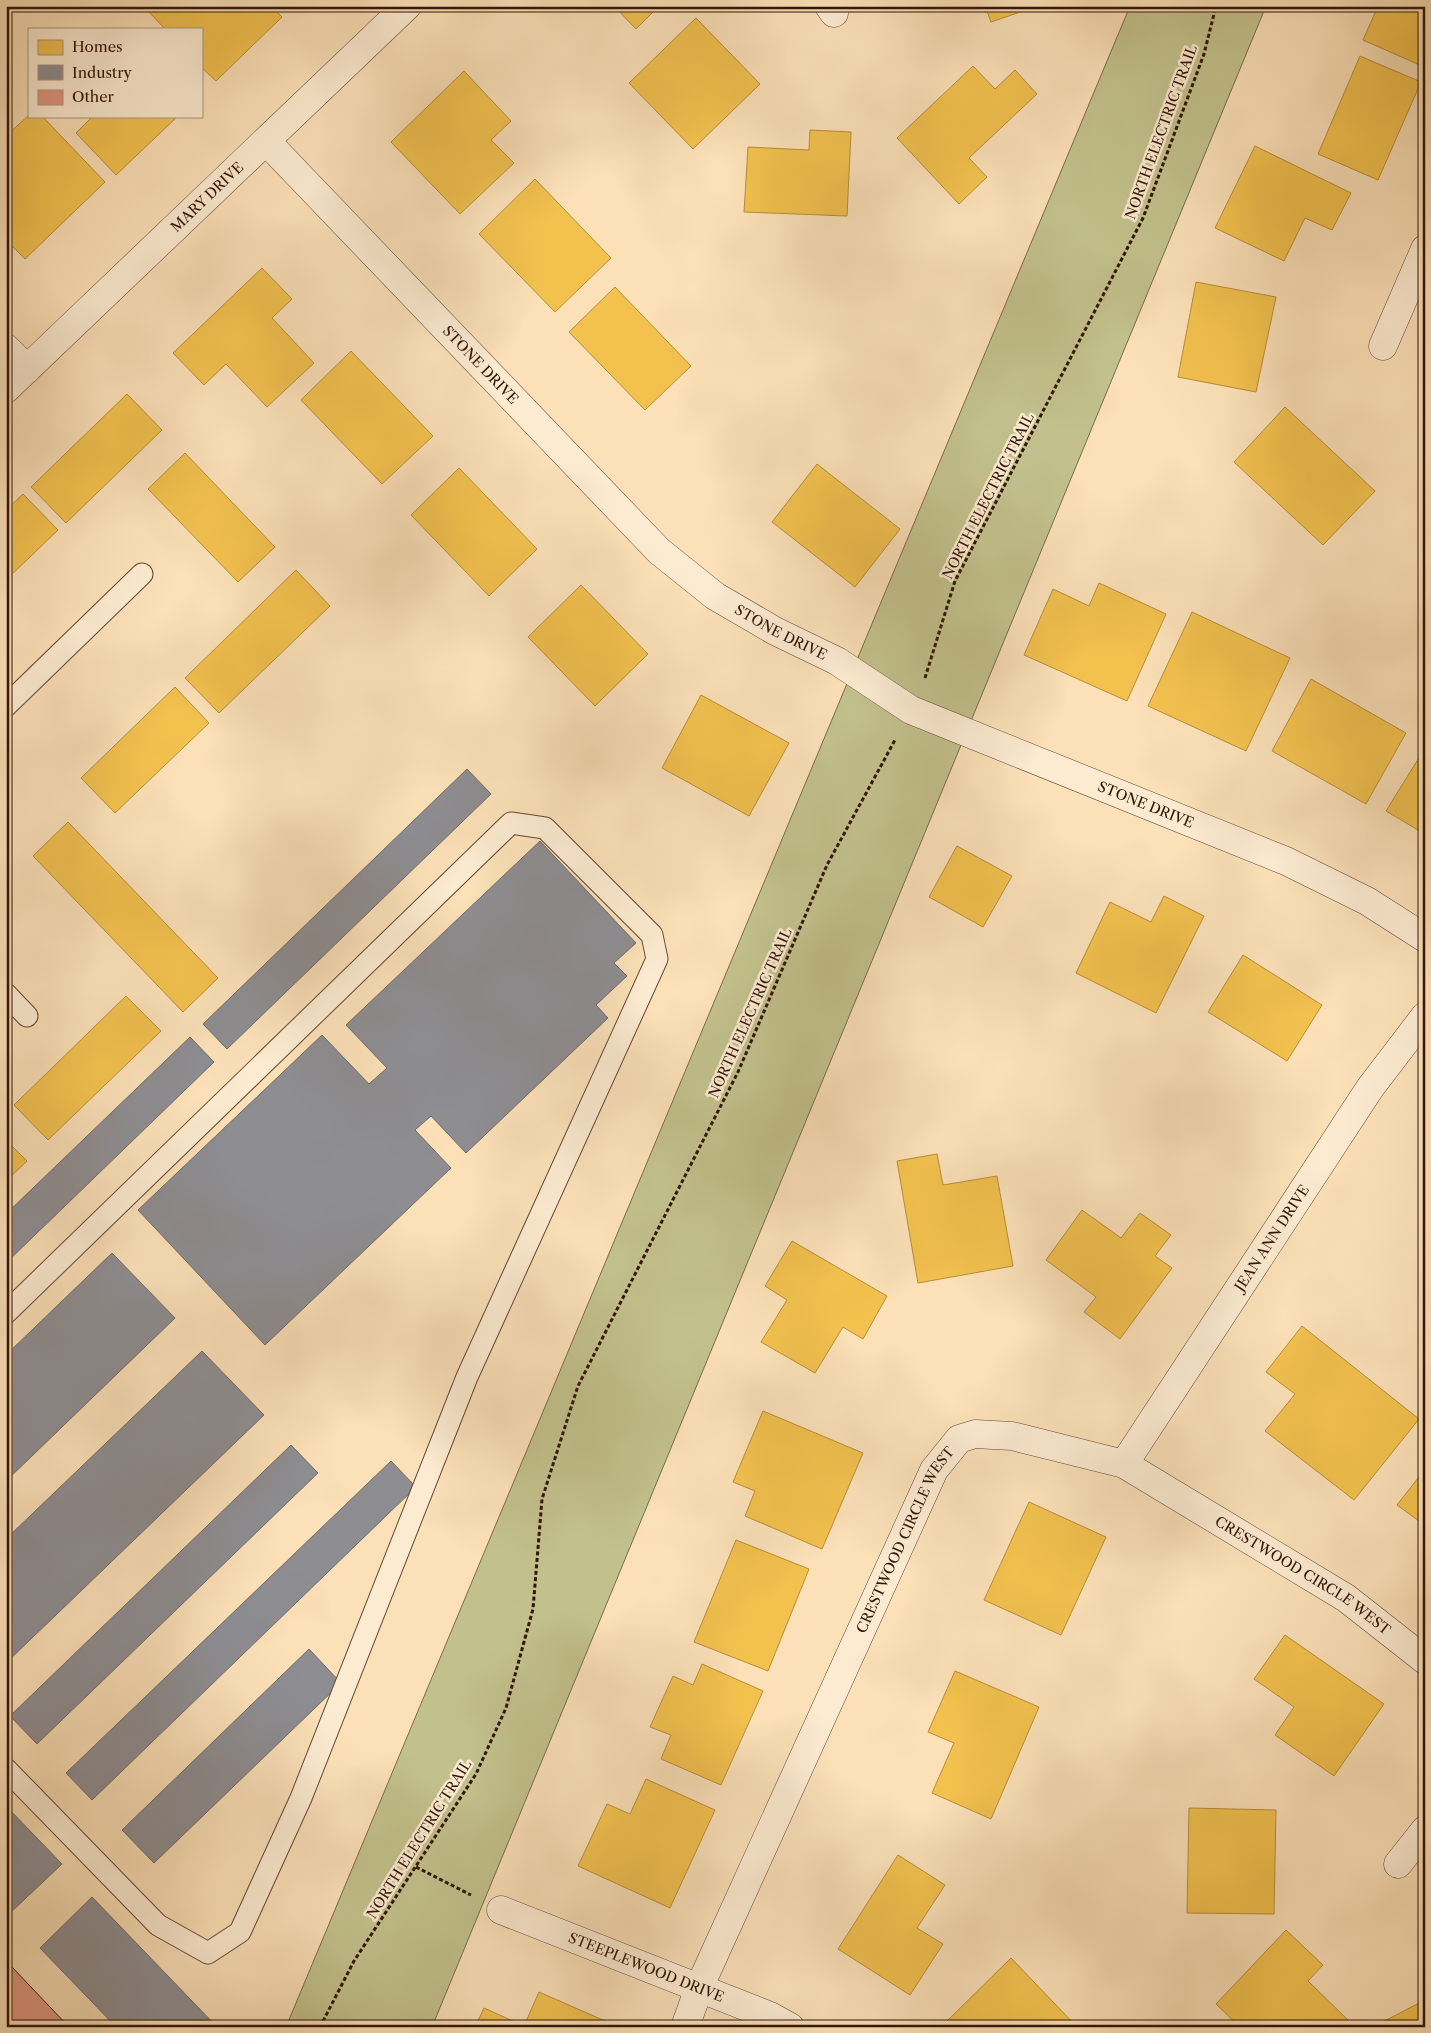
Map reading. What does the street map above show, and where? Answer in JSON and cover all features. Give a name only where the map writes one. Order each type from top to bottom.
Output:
[{"type":"street","name":"MARY DRIVE","points":[[6,389],[408,6]]},
{"type":"street","name":"STONE DRIVE","points":[[266,141],[659,551],[715,596],[775,631],[838,660],[911,710],[1286,861],[1367,901],[1425,938]]},
{"type":"street","points":[[1383,346],[1425,249]]},
{"type":"street","points":[[6,348],[27,369]]},
{"type":"street","name":"JEAN ANN DRIVE","points":[[1124,1464],[1370,1088],[1425,1016]]},
{"type":"street","name":"CRESTWOOD CIRCLE WEST","points":[[685,2027],[699,1988],[934,1470],[959,1439],[975,1434],[1012,1436],[1124,1464],[1346,1598],[1425,1660]]},
{"type":"street","points":[[1398,1864],[1425,1830]]},
{"type":"street","name":"STEEPLEWOOD DRIVE","points":[[501,1910],[770,2016],[790,2027]]},
{"type":"lane","points":[[6,706],[142,574]]},
{"type":"lane","points":[[6,1313],[511,823],[545,828],[652,935],[658,959],[467,1377],[302,1798],[240,1932],[208,1953],[158,1925],[6,1769]]},
{"type":"lane","points":[[6,994],[27,1016]]},
{"type":"path","name":"NORTH ELECTRIC TRAIL","points":[[320,2027],[354,1961],[476,1774],[506,1708],[533,1609],[542,1499],[578,1386],[738,1072],[827,865],[911,710],[925,677],[956,581],[1143,218],[1204,54],[1216,6]]},
{"type":"path","points":[[416,1867],[501,1910]]},
{"type":"shaded area","points":[[1130,6],[1266,6],[432,2027],[286,2027]]},
{"type":"building: Homes","points":[[155,6],[271,6],[282,17],[216,81],[202,68],[202,28],[164,28],[149,12]]},
{"type":"building: Homes","points":[[614,6],[659,6],[636,29]]},
{"type":"building: Homes","points":[[985,6],[1038,6],[991,22]]},
{"type":"building: Homes","points":[[1378,6],[1425,6],[1425,59],[1422,66],[1363,40]]},
{"type":"building: Homes","points":[[696,18],[760,84],[693,149],[629,83]]},
{"type":"building: Homes","points":[[1360,56],[1421,82],[1378,180],[1318,154]]},
{"type":"building: Homes","points":[[973,66],[995,89],[1015,70],[1037,94],[969,158],[987,177],[959,204],[897,138]]},
{"type":"building: Homes","points":[[464,71],[511,121],[491,140],[514,163],[460,214],[391,142]]},
{"type":"building: Homes","points":[[28,116],[28,118],[44,118],[105,182],[25,259],[6,240],[6,136]]},
{"type":"building: Homes","points":[[91,118],[176,118],[116,175],[76,133]]},
{"type":"building: Homes","points":[[810,130],[851,132],[847,216],[744,212],[748,147],[809,150]]},
{"type":"building: Homes","points":[[1255,146],[1351,193],[1332,230],[1305,218],[1284,261],[1215,228]]},
{"type":"building: Homes","points":[[535,179],[611,258],[555,312],[479,234]]},
{"type":"building: Homes","points":[[262,268],[292,299],[272,318],[314,363],[267,407],[226,364],[204,385],[173,353]]},
{"type":"building: Homes","points":[[1196,282],[1276,297],[1256,392],[1178,377]]},
{"type":"building: Homes","points":[[615,287],[691,366],[645,410],[569,332]]},
{"type":"building: Homes","points":[[351,351],[433,436],[382,484],[301,400]]},
{"type":"building: Homes","points":[[127,394],[162,430],[66,523],[31,487]]},
{"type":"building: Homes","points":[[1285,407],[1375,491],[1323,545],[1234,462]]},
{"type":"building: Homes","points":[[185,453],[275,547],[238,582],[148,489]]},
{"type":"building: Homes","points":[[817,464],[900,529],[855,587],[772,522]]},
{"type":"building: Homes","points":[[459,468],[537,549],[489,596],[411,515]]},
{"type":"building: Homes","points":[[23,494],[58,530],[6,580],[6,510]]},
{"type":"building: Homes","points":[[296,570],[330,606],[219,713],[185,678]]},
{"type":"building: Homes","points":[[1099,583],[1166,614],[1127,701],[1024,655],[1053,589],[1089,606]]},
{"type":"building: Homes","points":[[581,585],[648,654],[595,706],[528,637]]},
{"type":"building: Homes","points":[[1192,612],[1290,658],[1246,751],[1148,706]]},
{"type":"building: Homes","points":[[1311,679],[1406,733],[1366,804],[1272,751]]},
{"type":"building: Homes","points":[[175,687],[209,723],[115,813],[81,778]]},
{"type":"building: Homes","points":[[701,695],[789,743],[749,816],[662,768]]},
{"type":"building: Homes","points":[[1425,748],[1425,830],[1423,833],[1386,811]]},
{"type":"building: Homes","points":[[68,822],[218,978],[183,1012],[33,856]]},
{"type":"building: Homes","points":[[957,846],[1012,876],[983,927],[929,897]]},
{"type":"building: Homes","points":[[1164,896],[1204,916],[1156,1013],[1076,973],[1110,902],[1151,922]]},
{"type":"building: Homes","points":[[1243,955],[1322,1005],[1287,1061],[1208,1012]]},
{"type":"building: Homes","points":[[126,996],[161,1031],[48,1140],[14,1105]]},
{"type":"building: Homes","points":[[6,1140],[27,1161],[6,1181]]},
{"type":"building: Homes","points":[[937,1154],[943,1185],[997,1176],[1013,1266],[918,1283],[897,1161]]},
{"type":"building: Homes","points":[[1082,1210],[1121,1238],[1140,1213],[1171,1235],[1155,1256],[1172,1268],[1120,1339],[1084,1312],[1096,1297],[1046,1260]]},
{"type":"building: Homes","points":[[792,1241],[887,1296],[863,1339],[843,1327],[815,1373],[761,1342],[787,1300],[765,1286]]},
{"type":"building: Homes","points":[[1302,1326],[1419,1419],[1354,1500],[1265,1431],[1295,1394],[1266,1372]]},
{"type":"building: Homes","points":[[763,1411],[863,1453],[822,1549],[745,1516],[755,1491],[733,1482]]},
{"type":"building: Homes","points":[[1425,1469],[1425,1514],[1419,1521],[1397,1505]]},
{"type":"building: Homes","points":[[1029,1502],[1106,1537],[1061,1635],[984,1600]]},
{"type":"building: Homes","points":[[736,1540],[809,1569],[768,1671],[694,1642]]},
{"type":"building: Homes","points":[[1285,1635],[1384,1704],[1334,1776],[1275,1735],[1294,1707],[1254,1679]]},
{"type":"building: Homes","points":[[702,1664],[763,1691],[721,1785],[661,1759],[671,1735],[650,1727],[673,1676],[693,1685]]},
{"type":"building: Homes","points":[[955,1671],[1039,1707],[991,1819],[932,1793],[954,1743],[928,1732]]},
{"type":"building: Homes","points":[[646,1779],[715,1810],[670,1908],[578,1866],[607,1804],[630,1814]]},
{"type":"building: Homes","points":[[1189,1808],[1276,1810],[1274,1914],[1187,1913]]},
{"type":"building: Homes","points":[[898,1855],[945,1885],[917,1928],[943,1944],[910,1995],[838,1949]]},
{"type":"building: Homes","points":[[1286,1930],[1323,1965],[1308,1981],[1348,2020],[1342,2027],[1240,2027],[1216,2004]]},
{"type":"building: Homes","points":[[1011,1958],[1077,2027],[951,2027],[946,2022]]},
{"type":"building: Homes","points":[[539,1992],[619,2027],[475,2027],[484,2008],[524,2026]]},
{"type":"building: Homes","points":[[1425,2000],[1425,2027],[1373,2027]]},
{"type":"building: Industry","points":[[467,769],[491,794],[227,1049],[203,1024]]},
{"type":"building: Industry","points":[[540,841],[636,943],[614,963],[627,976],[596,1005],[608,1018],[466,1153],[431,1116],[415,1130],[451,1168],[265,1345],[138,1210],[322,1035],[369,1084],[387,1068],[346,1025]]},
{"type":"building: Industry","points":[[190,1037],[214,1062],[6,1263],[6,1214]]},
{"type":"building: Industry","points":[[112,1253],[175,1318],[6,1481],[6,1355]]},
{"type":"building: Industry","points":[[202,1351],[264,1415],[6,1663],[6,1539]]},
{"type":"building: Industry","points":[[291,1445],[318,1473],[37,1744],[10,1716]]},
{"type":"building: Industry","points":[[391,1461],[416,1487],[92,1800],[66,1773]]},
{"type":"building: Industry","points":[[309,1649],[341,1683],[154,1863],[122,1830]]},
{"type":"building: Industry","points":[[6,1806],[62,1864],[9,1914],[6,1911]]},
{"type":"building: Industry","points":[[92,1897],[217,2027],[116,2027],[40,1948]]},
{"type":"building: Other","points":[[11,1966],[69,2027],[6,2027],[6,1970]]}]
